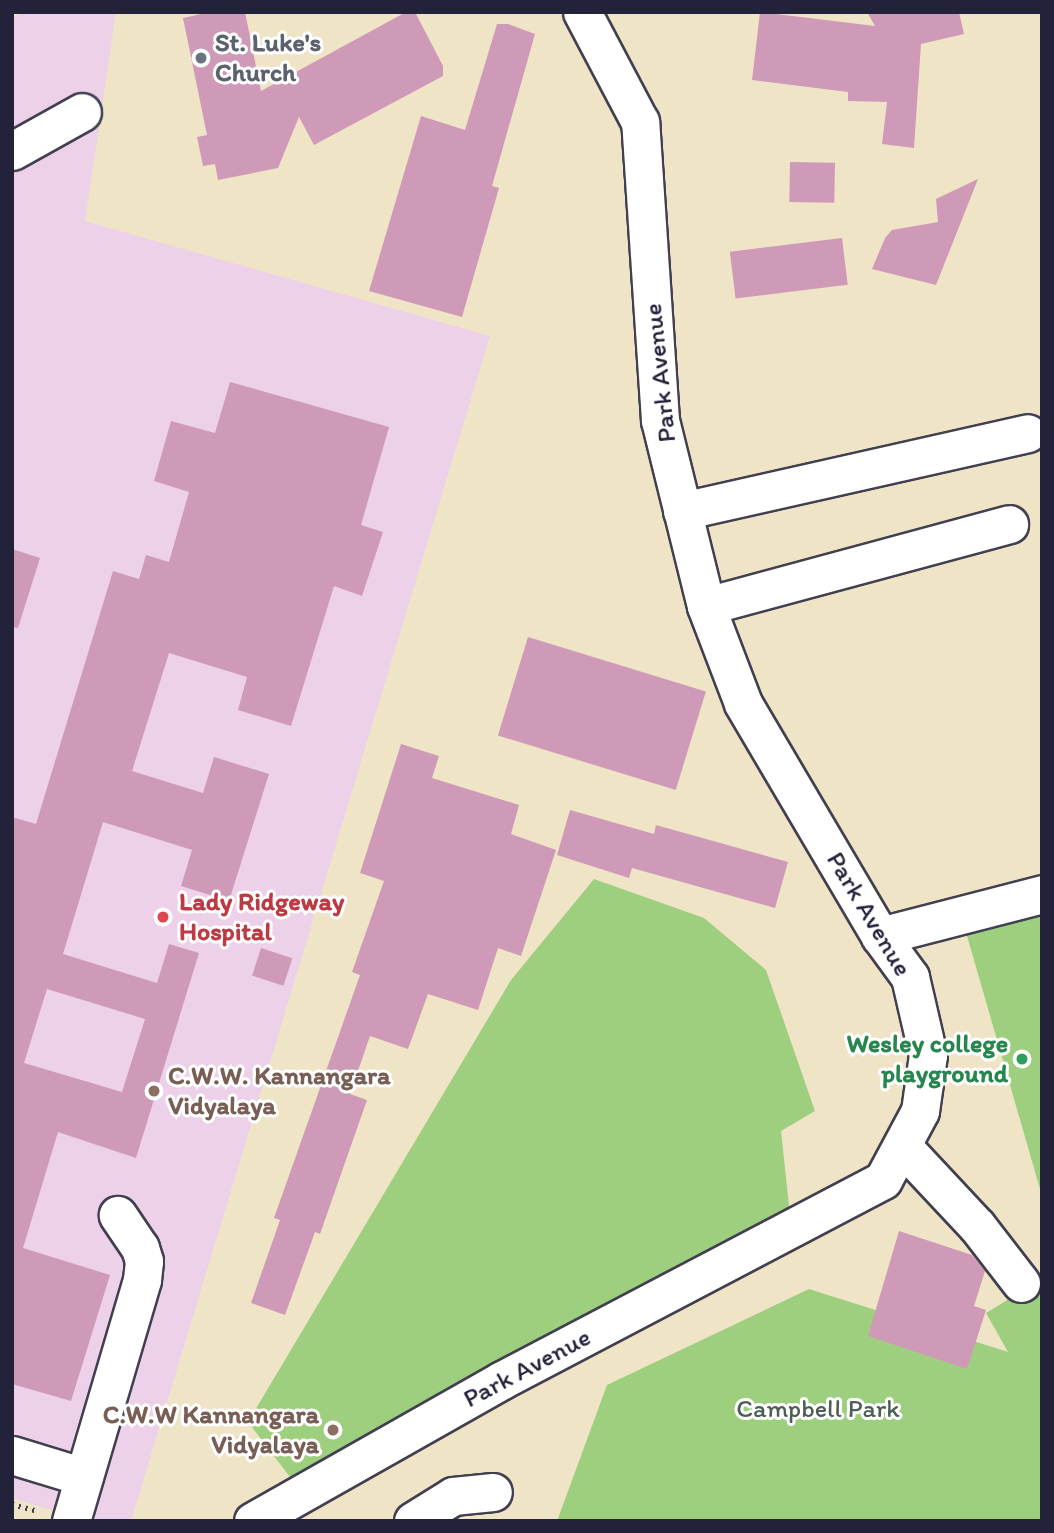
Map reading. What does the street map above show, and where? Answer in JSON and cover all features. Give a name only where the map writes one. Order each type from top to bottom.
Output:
[{"type":"street","name":"Park Avenue","points":[[253,1521],[502,1380],[850,1200],[883,1180],[920,1111],[928,1055],[909,977],[880,936],[743,703],[706,606],[660,420],[640,122],[598,21]]},
{"type":"street","points":[[12,151],[82,112]]},
{"type":"street","points":[[682,511],[1027,433]]},
{"type":"street","points":[[706,606],[1009,524]]},
{"type":"street","points":[[880,936],[1042,894]]},
{"type":"street","points":[[903,1147],[977,1226],[1021,1283]]},
{"type":"street","points":[[71,1521],[142,1280],[144,1261],[140,1248],[118,1215]]},
{"type":"street","points":[[12,1455],[84,1477]]},
{"type":"street","points":[[413,1521],[453,1496],[493,1492]]},
{"type":"shaded area","name":"Lady Ridgeway Hospital","points":[[23,12],[116,12],[85,221],[490,336],[131,1521],[88,1521],[12,1498],[12,18]]},
{"type":"green space","points":[[594,879],[704,918],[766,970],[815,1111],[781,1131],[790,1215],[293,1481],[248,1422],[511,980]]},
{"type":"green space","name":"Wesley college playground","points":[[1042,902],[1042,1196],[963,922]]},
{"type":"green space","name":"Campbell Park","points":[[1042,1279],[1042,1521],[557,1521],[607,1385],[809,1289],[1008,1352],[986,1313]]},
{"type":"building","points":[[210,12],[245,12],[261,91],[406,12],[415,12],[443,66],[443,76],[314,145],[299,117],[278,168],[218,180],[215,164],[203,166],[197,137],[207,135],[183,18]]},
{"type":"building","points":[[760,12],[875,26],[867,12],[959,12],[964,34],[921,44],[914,148],[882,144],[887,102],[848,101],[848,92],[752,80]]},
{"type":"building","points":[[497,24],[508,24],[535,34],[492,186],[499,188],[462,317],[369,291],[421,116],[465,130]]},
{"type":"building","points":[[790,162],[835,163],[834,203],[789,202]]},
{"type":"building","points":[[978,179],[936,285],[872,269],[885,238],[892,230],[938,222],[936,199]]},
{"type":"building","points":[[842,238],[848,285],[736,298],[730,252]]},
{"type":"building","points":[[230,382],[389,427],[361,525],[383,532],[362,596],[334,586],[291,726],[238,710],[247,677],[169,653],[132,771],[203,793],[214,757],[269,774],[229,901],[181,886],[192,850],[103,822],[63,954],[157,983],[169,944],[199,953],[136,1158],[58,1132],[23,1248],[110,1275],[71,1401],[12,1384],[12,817],[36,824],[113,571],[139,579],[146,555],[169,562],[189,492],[154,481],[171,421],[215,433]],"holes":[[[47,989],[145,1019],[122,1092],[24,1063]]]},
{"type":"building","points":[[12,549],[40,558],[18,628],[12,627]]},
{"type":"building","points":[[528,637],[706,691],[676,790],[498,735]]},
{"type":"building","points":[[401,744],[439,756],[432,778],[519,805],[511,834],[556,850],[521,956],[498,948],[478,1010],[428,994],[408,1049],[370,1036],[350,1094],[367,1100],[320,1234],[315,1232],[285,1315],[251,1303],[280,1220],[274,1218],[360,975],[352,972],[384,881],[360,873]]},
{"type":"building","points":[[570,810],[654,834],[656,825],[788,862],[775,908],[632,868],[629,878],[557,855]]},
{"type":"building","points":[[261,948],[292,958],[283,986],[252,976]]},
{"type":"building","points":[[899,1231],[972,1255],[985,1271],[974,1306],[986,1310],[967,1369],[868,1336]]},
{"type":"place","name":"St. Luke's Church","points":[[201,58]]},
{"type":"place","name":"Lady Ridgeway Hospital","points":[[163,917]]},
{"type":"place","name":"Wesley college playground","points":[[1022,1059]]},
{"type":"place","name":"C.W.W. Kannangara Vidyalaya","points":[[154,1091]]},
{"type":"place","name":"C.W.W Kannangara Vidyalaya","points":[[333,1430]]}]
